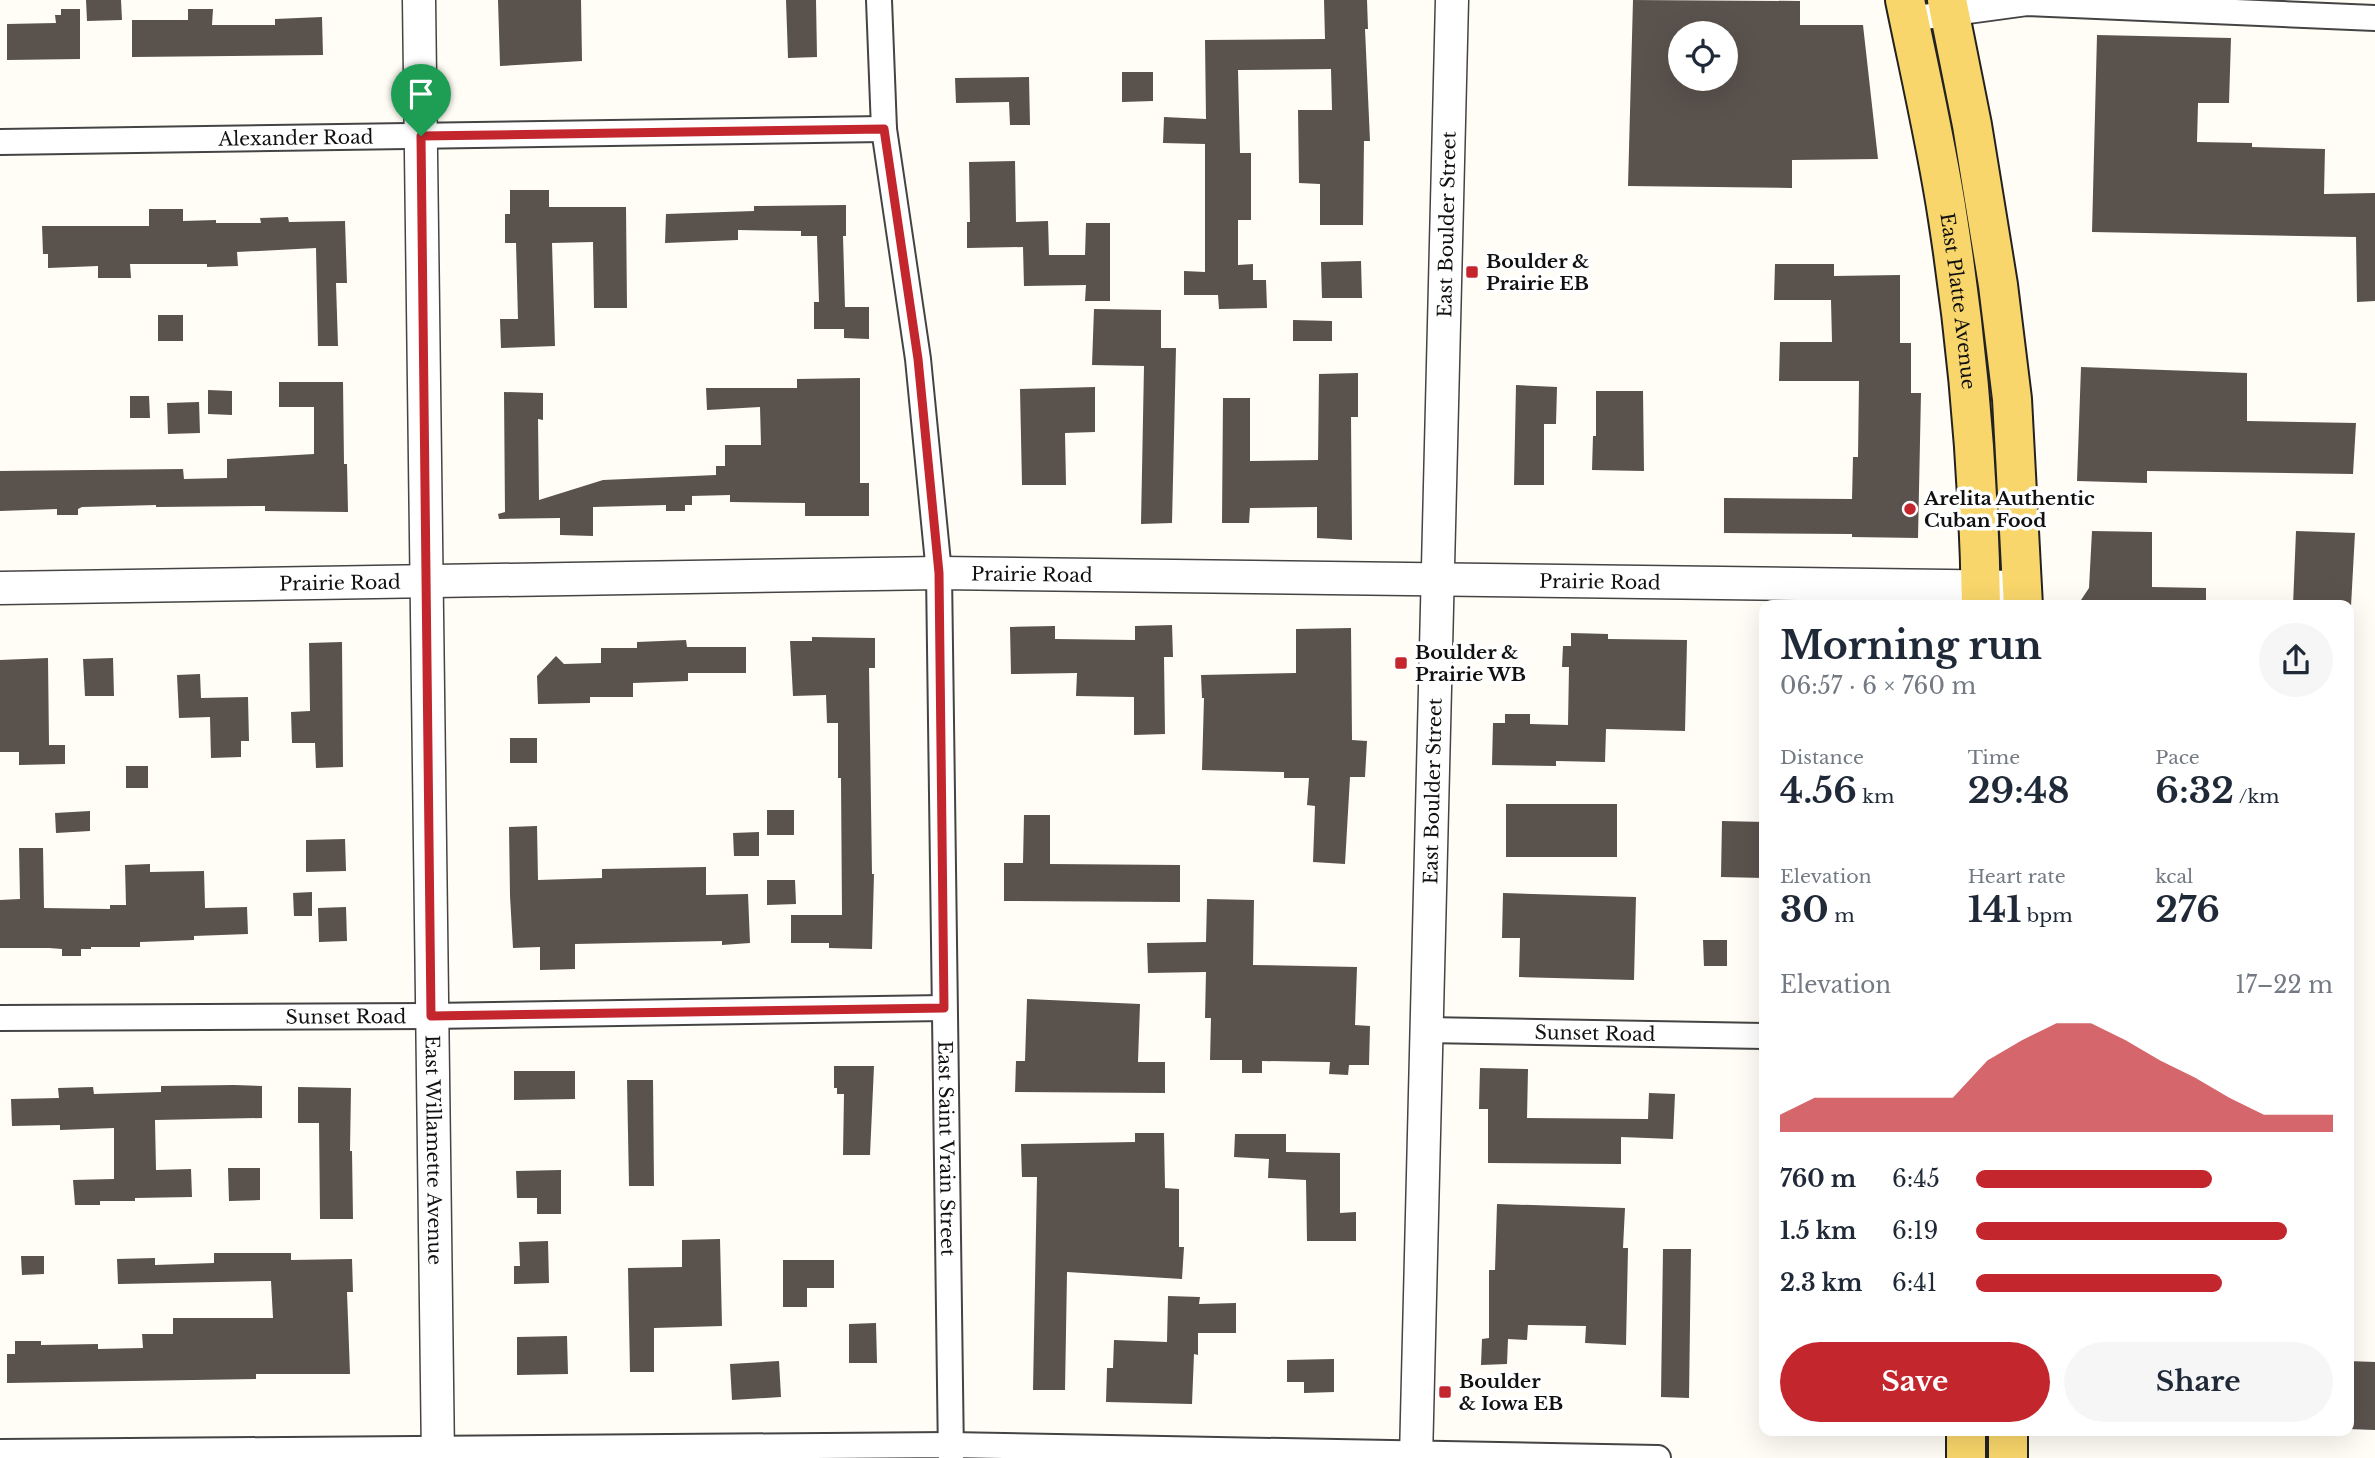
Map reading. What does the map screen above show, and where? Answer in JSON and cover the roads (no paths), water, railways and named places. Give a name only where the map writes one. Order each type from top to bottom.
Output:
[{"type":"main road","name":"East Platte Avenue","points":[[1948,6],[1972,125],[1998,285],[2012,399],[2023,596]]},
{"type":"main road","name":"East Platte Avenue","points":[[1907,10],[1948,216],[1962,318],[1977,502],[1981,596]]},
{"type":"main road","points":[[1966,1436],[1966,1458]]},
{"type":"main road","points":[[2008,1436],[2008,1458]]},
{"type":"street","name":"East Willamette Avenue","points":[[419,0],[438,1454]]},
{"type":"street","name":"East Saint Vrain Street","points":[[879,0],[884,129],[918,359],[939,573],[951,1452]]},
{"type":"street","name":"East Boulder Street","points":[[1416,1455],[1452,0]]},
{"type":"street","points":[[1907,10],[2027,1],[2375,18]]},
{"type":"street","name":"Alexander Road","points":[[0,142],[884,129]]},
{"type":"street","name":"Prairie Road","points":[[0,588],[939,573],[1951,585],[1981,596],[2023,596]]},
{"type":"street","name":"Sunset Road","points":[[0,1018],[431,1016],[944,1008]]},
{"type":"street","name":"Sunset Road","points":[[1425,1030],[1759,1036]]},
{"type":"street","points":[[0,1452],[951,1452],[1658,1458]]},
{"type":"place","name":"Boulder & Prairie EB","points":[[1472,272]]},
{"type":"place","name":"Arelita Authentic Cuban Food","points":[[1910,509]]},
{"type":"place","name":"Boulder & Prairie WB","points":[[1401,663]]},
{"type":"place","name":"Boulder & Iowa EB","points":[[1445,1392]]}]
